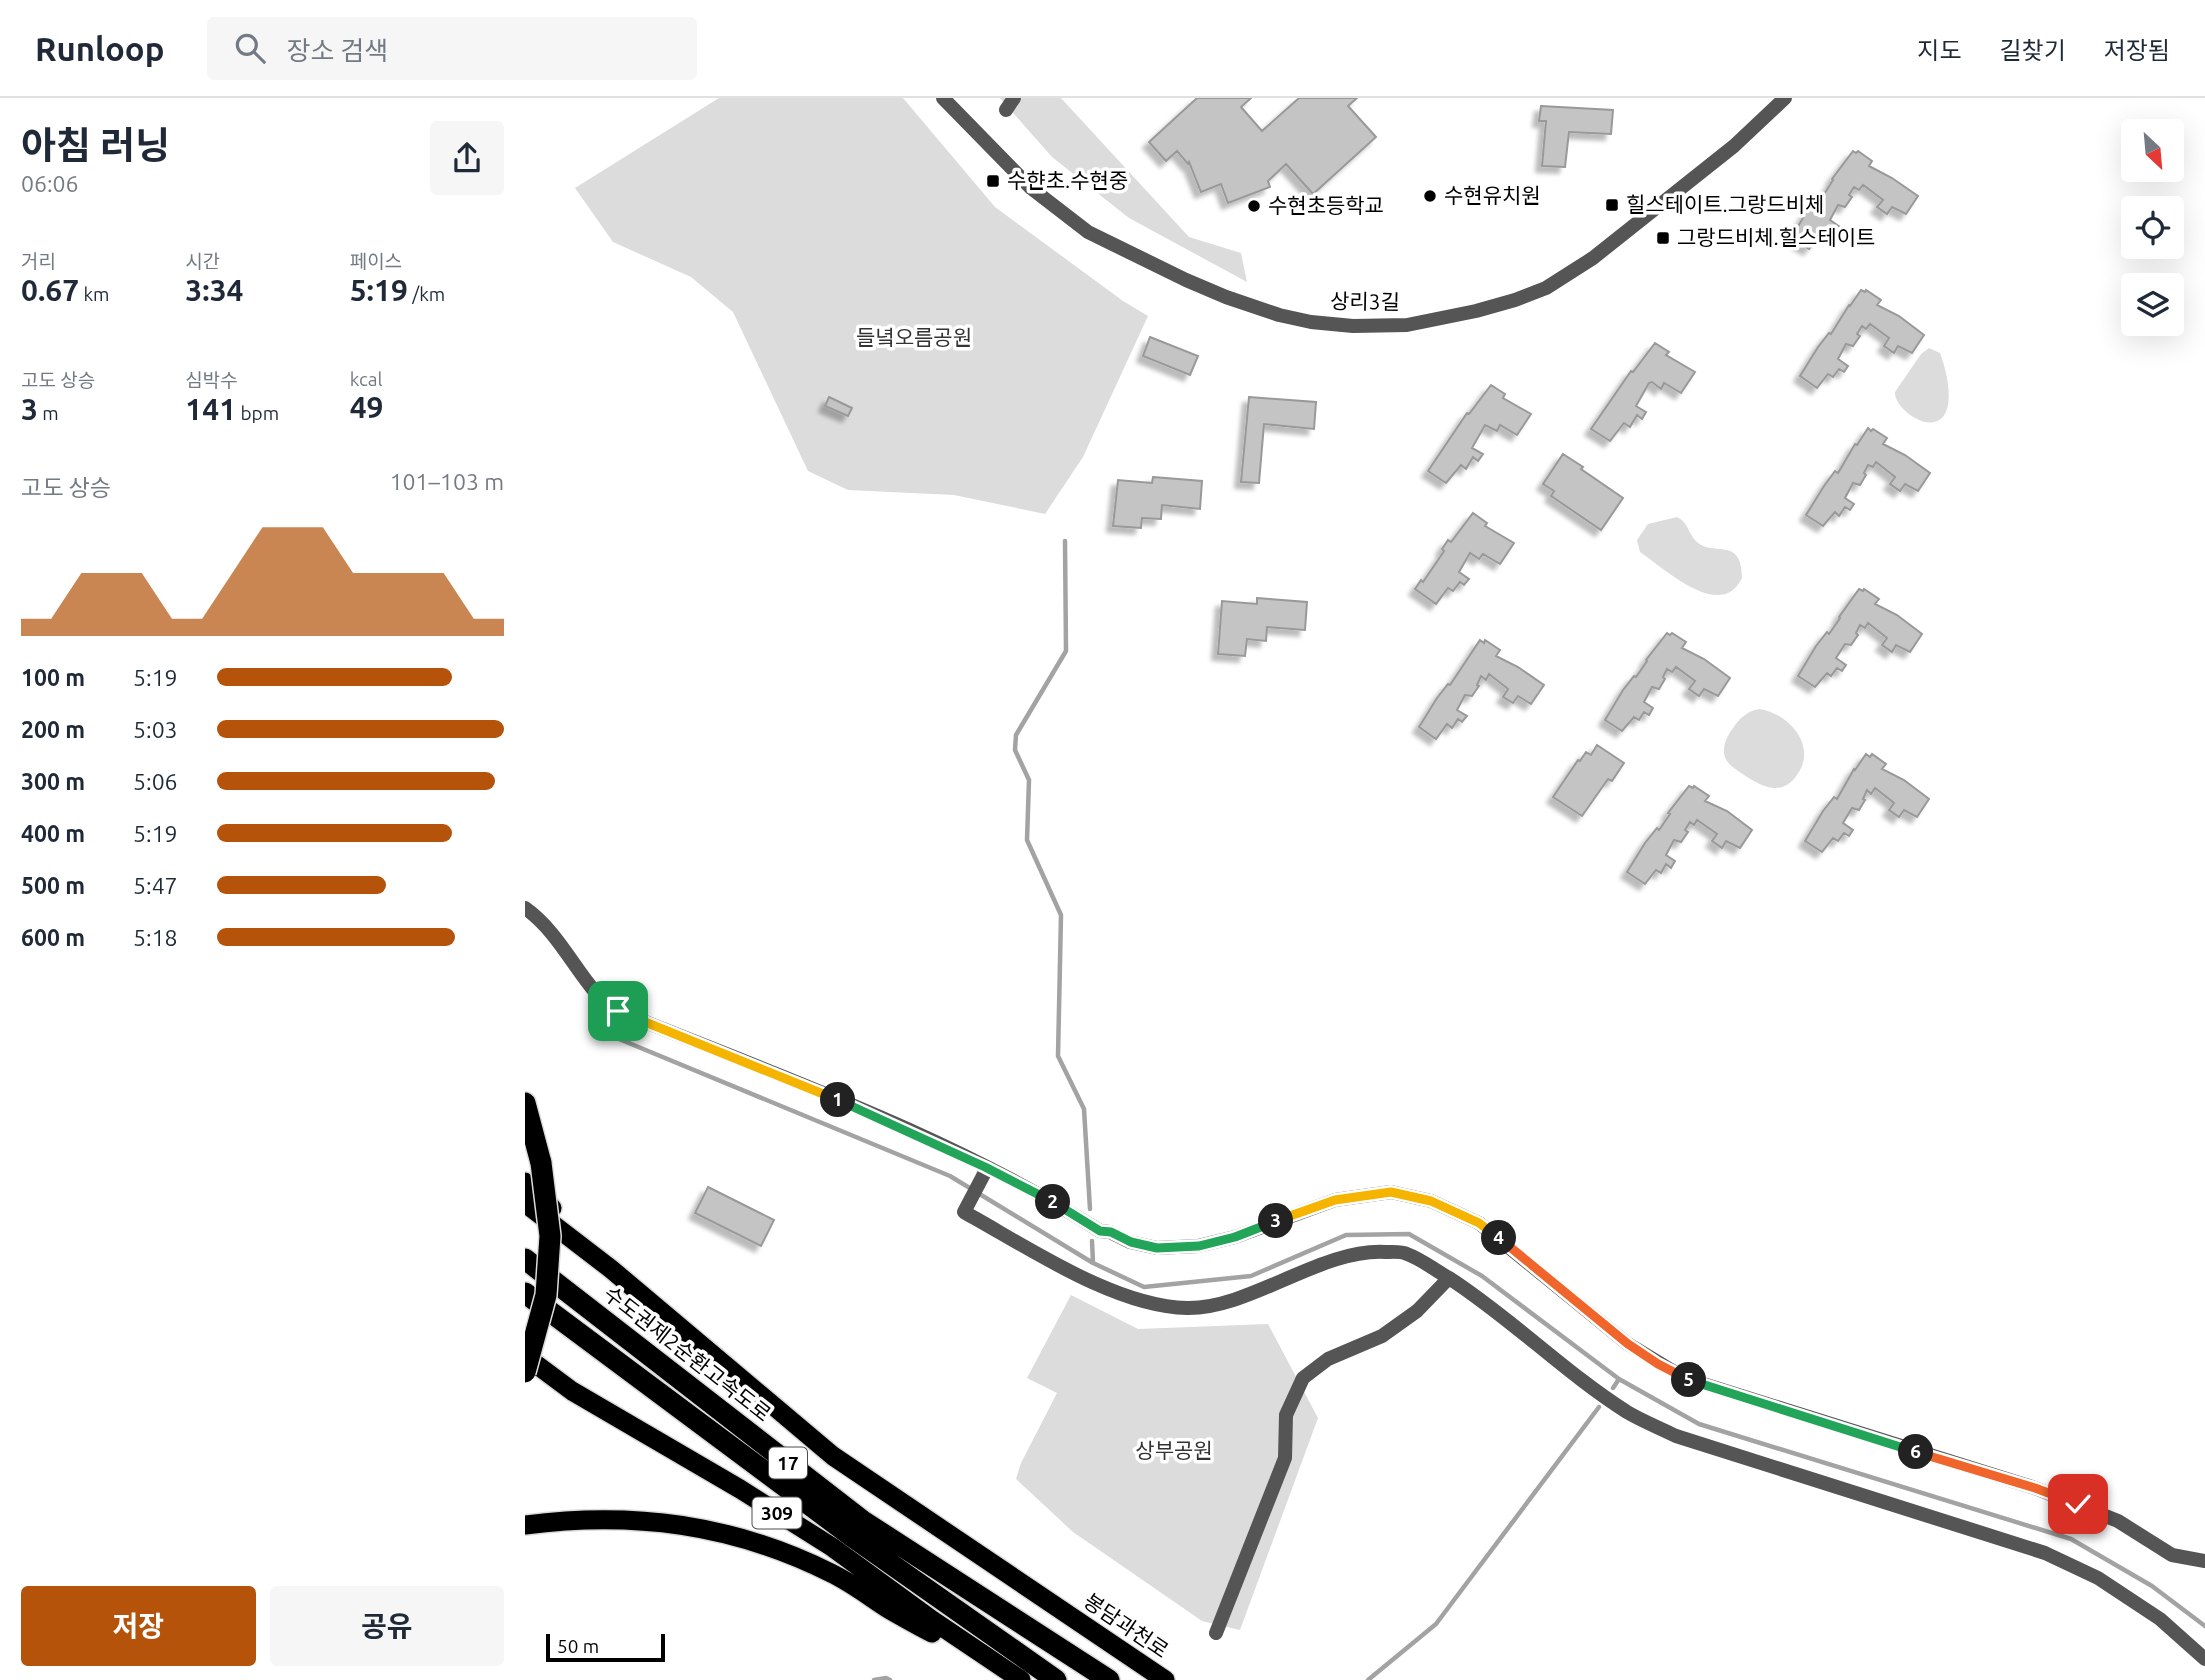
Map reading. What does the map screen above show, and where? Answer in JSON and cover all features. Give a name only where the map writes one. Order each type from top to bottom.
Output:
[{"type":"highway","points":[[525,1103],[541,1163],[549,1236],[546,1295],[525,1372]]},
{"type":"highway","points":[[525,1182],[611,1269]]},
{"type":"highway","points":[[525,1203],[611,1269]]},
{"type":"highway","name":"수도권제2순환고속도로","points":[[525,1259],[863,1521],[1109,1680]]},
{"type":"highway","name":"봉담과천로","points":[[611,1269],[833,1456],[1165,1680]]},
{"type":"highway","name":"17","points":[[525,1293],[854,1538],[1048,1674]]},
{"type":"highway","name":"309","points":[[525,1356],[572,1391],[728,1482],[832,1547],[1019,1680]]},
{"type":"highway","points":[[525,1525],[610,1518],[683,1524],[776,1548],[834,1574],[892,1611],[1019,1680]]},
{"type":"street","name":"상리3길","points":[[943,98],[1031,188],[1088,232],[1226,297],[1279,315],[1311,322],[1353,326],[1407,325],[1476,311],[1546,288],[1593,258],[1734,146],[1785,98]]},
{"type":"street","points":[[525,908],[535,915],[567,951],[599,996],[618,1011],[879,1117],[985,1171],[1033,1191],[1100,1231],[1111,1232],[1131,1242],[1157,1248],[1199,1246],[1235,1237],[1335,1200],[1391,1192],[1431,1201],[1479,1223],[1628,1344],[1683,1378],[2035,1488],[2117,1521],[2172,1555],[2205,1561]]},
{"type":"street","points":[[985,1171],[964,1212],[1067,1269],[1126,1297],[1187,1308],[1221,1303],[1306,1270],[1368,1251],[1406,1253],[1478,1296],[1556,1361],[1629,1413],[1676,1436],[2045,1553],[2098,1578],[2160,1619],[2205,1659]]},
{"type":"street","points":[[1216,1633],[1285,1458],[1286,1415],[1303,1378],[1328,1359],[1382,1336],[1417,1311],[1448,1278]]},
{"type":"green space","name":"들녘오름공원","points":[[719,98],[903,98],[995,207],[1123,301],[1148,316],[1083,457],[1045,514],[954,495],[848,490],[808,471],[733,312],[691,277],[613,242],[575,188]]},
{"type":"green space","points":[[1000,98],[1061,98],[1189,237],[1241,253],[1247,282],[1129,218],[1052,157]]},
{"type":"green space","points":[[1929,348],[1940,353],[1949,391],[1946,411],[1942,418],[1934,422],[1921,421],[1909,414],[1899,403],[1895,392],[1921,354]]},
{"type":"green space","points":[[1677,517],[1684,522],[1697,542],[1732,552],[1737,557],[1742,578],[1733,590],[1721,595],[1707,594],[1678,579],[1640,552],[1637,540],[1648,524]]},
{"type":"green space","points":[[1759,709],[1781,717],[1790,724],[1802,742],[1803,764],[1791,782],[1777,788],[1756,782],[1733,767],[1725,757],[1725,743],[1735,725],[1747,714]]},
{"type":"green space","name":"상부공원","points":[[1071,1295],[1138,1329],[1268,1324],[1318,1418],[1240,1630],[1202,1621],[1073,1532],[1016,1479],[1021,1463],[1057,1393],[1027,1378]]},
{"type":"building","points":[[1197,98],[1251,98],[1241,107],[1262,131],[1299,98],[1357,98],[1348,106],[1376,137],[1313,194],[1286,164],[1268,181],[1270,187],[1228,203],[1221,184],[1201,192],[1189,162],[1188,164],[1177,151],[1166,161],[1149,142]]},
{"type":"building","points":[[1541,106],[1613,110],[1611,134],[1569,132],[1565,167],[1542,166],[1546,121],[1539,121]]},
{"type":"building","points":[[1853,151],[1858,151],[1872,161],[1869,166],[1918,196],[1906,214],[1892,207],[1887,214],[1877,207],[1883,200],[1863,185],[1859,190],[1854,187],[1849,195],[1852,197],[1845,207],[1838,205],[1830,220],[1840,227],[1835,233],[1831,230],[1825,238],[1820,235],[1809,249],[1791,238],[1809,208],[1821,194],[1823,196]]},
{"type":"building","points":[[1861,290],[1866,290],[1881,300],[1877,305],[1899,316],[1924,335],[1912,353],[1898,346],[1894,353],[1884,346],[1889,338],[1870,324],[1866,329],[1862,326],[1857,334],[1860,336],[1853,346],[1846,344],[1838,359],[1848,366],[1844,372],[1839,369],[1833,377],[1828,374],[1817,388],[1800,376]]},
{"type":"building","points":[[1150,337],[1198,356],[1190,375],[1143,356]]},
{"type":"building","points":[[1655,343],[1669,352],[1666,355],[1695,372],[1681,393],[1664,383],[1661,389],[1652,382],[1649,383],[1636,406],[1646,412],[1642,419],[1637,415],[1630,427],[1624,423],[1610,441],[1591,429],[1631,371],[1633,372]]},
{"type":"building","points":[[1491,385],[1505,394],[1503,398],[1531,414],[1517,435],[1500,425],[1497,431],[1485,425],[1472,448],[1483,454],[1478,461],[1473,457],[1466,469],[1461,465],[1446,483],[1428,471],[1467,413],[1469,414]]},
{"type":"building","points":[[829,397],[852,408],[848,416],[825,406]]},
{"type":"building","points":[[1249,397],[1316,402],[1314,429],[1264,424],[1259,483],[1241,482]]},
{"type":"building","points":[[1868,428],[1887,438],[1883,444],[1905,455],[1930,473],[1918,491],[1905,484],[1900,491],[1890,484],[1895,477],[1876,462],[1873,467],[1868,465],[1860,485],[1853,483],[1845,498],[1854,504],[1850,510],[1845,507],[1839,516],[1835,512],[1823,526],[1806,515],[1824,486],[1835,471],[1838,473]]},
{"type":"building","points":[[1563,454],[1623,498],[1601,530],[1551,496],[1554,491],[1543,484]]},
{"type":"building","points":[[1153,477],[1202,481],[1200,509],[1162,505],[1161,519],[1142,518],[1141,528],[1113,526],[1118,480],[1152,483]]},
{"type":"building","points":[[1473,513],[1487,523],[1485,526],[1514,543],[1500,564],[1483,554],[1479,559],[1470,553],[1459,572],[1469,579],[1464,585],[1460,582],[1453,591],[1448,588],[1436,604],[1415,589],[1421,580],[1423,582],[1444,551],[1442,549],[1448,540],[1451,542]]},
{"type":"building","points":[[1859,589],[1864,589],[1879,599],[1875,604],[1897,615],[1922,634],[1910,652],[1896,645],[1892,652],[1882,645],[1887,638],[1868,623],[1865,628],[1860,625],[1856,633],[1858,635],[1851,645],[1845,644],[1836,658],[1846,665],[1842,671],[1837,668],[1831,676],[1827,673],[1815,687],[1798,676],[1816,646],[1827,632],[1829,634]]},
{"type":"building","points":[[1257,598],[1307,602],[1305,630],[1267,627],[1266,641],[1247,639],[1245,656],[1218,654],[1222,601],[1257,604]]},
{"type":"building","points":[[1667,633],[1672,633],[1686,642],[1682,648],[1704,659],[1730,678],[1718,696],[1704,689],[1699,696],[1689,689],[1695,681],[1676,667],[1672,672],[1667,669],[1659,689],[1652,687],[1644,702],[1653,708],[1649,715],[1644,712],[1639,720],[1634,717],[1622,731],[1605,720],[1623,690],[1634,676],[1636,677]]},
{"type":"building","points":[[1480,640],[1484,643],[1485,640],[1500,650],[1496,656],[1544,685],[1531,704],[1518,696],[1513,703],[1503,697],[1508,689],[1489,674],[1486,680],[1481,676],[1477,685],[1479,686],[1472,696],[1465,695],[1457,710],[1467,716],[1462,722],[1458,719],[1452,728],[1447,724],[1436,739],[1419,727]]},
{"type":"building","points":[[1597,745],[1624,763],[1612,781],[1608,779],[1582,816],[1553,797],[1578,760],[1580,761],[1586,752],[1591,755]]},
{"type":"building","points":[[1866,754],[1870,757],[1872,754],[1886,764],[1882,769],[1904,780],[1929,799],[1917,817],[1904,810],[1899,817],[1889,810],[1894,803],[1875,788],[1871,794],[1867,790],[1859,810],[1852,808],[1843,823],[1853,830],[1849,836],[1844,833],[1838,841],[1833,838],[1822,852],[1805,841],[1823,811],[1834,797],[1837,799]]},
{"type":"building","points":[[1689,786],[1694,786],[1709,796],[1705,801],[1727,811],[1752,830],[1740,848],[1726,841],[1722,848],[1712,841],[1717,834],[1697,820],[1694,825],[1690,822],[1685,830],[1688,832],[1681,842],[1674,840],[1666,855],[1675,861],[1671,868],[1666,864],[1661,873],[1656,870],[1645,884],[1627,872],[1645,843],[1657,828],[1659,830],[1670,814],[1668,813]]},
{"type":"building","points":[[708,1187],[774,1220],[761,1246],[695,1213]]},
{"type":"waterway","points":[[1065,541],[1066,651],[1016,735],[1015,750],[1029,780],[1027,840],[1061,915],[1058,1056],[1084,1109],[1090,1209]]},
{"type":"waterway","points":[[607,1034],[950,1176],[1093,1263],[1144,1287],[1251,1276],[1346,1235],[1409,1234],[1482,1276],[1619,1379],[1699,1424],[2071,1539],[2152,1586],[2205,1626]]},
{"type":"waterway","points":[[1092,1241],[1093,1263]]},
{"type":"waterway","points":[[1613,1388],[1619,1379]]},
{"type":"waterway","points":[[1368,1680],[1436,1624],[1599,1407]]},
{"type":"waterway","points":[[874,1680],[890,1680]]},
{"type":"place","name":"수햔초.수현중","points":[[993,181]]},
{"type":"place","name":"수현유치원","points":[[1430,196]]},
{"type":"place","name":"힐스테이트.그랑드비체","points":[[1612,205]]},
{"type":"place","name":"수현초등학교","points":[[1254,206]]},
{"type":"place","name":"그랑드비체.힐스테이트","points":[[1663,238]]},
{"type":"route","points":[[618,1011],[879,1117],[1033,1191],[1100,1231],[1111,1232],[1131,1242],[1157,1248],[1199,1246],[1235,1237],[1299,1211],[1335,1200],[1391,1192],[1431,1201],[1479,1223],[1628,1344],[1683,1378],[2035,1488],[2078,1504]]}]
